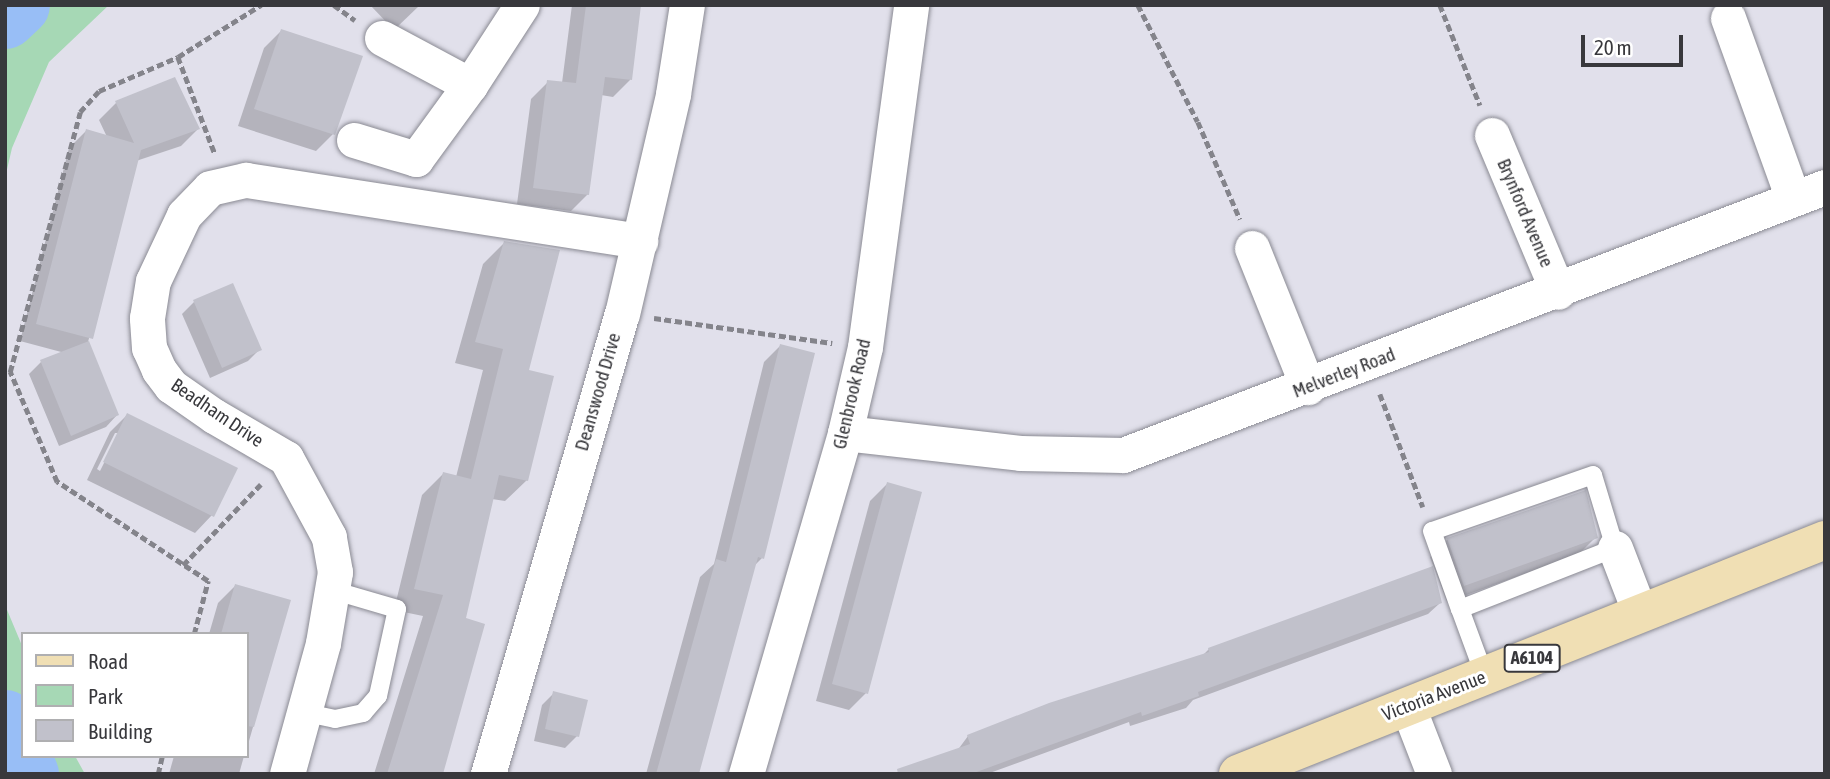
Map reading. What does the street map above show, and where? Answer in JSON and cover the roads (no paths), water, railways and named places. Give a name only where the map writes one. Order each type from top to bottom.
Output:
[{"type":"main road","name":"Victoria Avenue","points":[[1238,774],[1825,540]]},
{"type":"street","points":[[354,140],[415,159],[470,86],[522,5]]},
{"type":"street","name":"Deanswood Drive","points":[[488,774],[622,314],[640,241],[687,5]]},
{"type":"street","name":"Glenbrook Road","points":[[746,774],[845,433],[865,347],[911,5]]},
{"type":"street","points":[[1728,18],[1809,193]]},
{"type":"street","points":[[382,38],[470,86]]},
{"type":"street","name":"Brynford Avenue","points":[[1492,135],[1558,292]]},
{"type":"street","name":"Beadham Drive","points":[[287,774],[323,643],[335,572],[329,537],[286,458],[171,386],[149,348],[147,318],[153,281],[173,234],[198,198],[226,183],[281,184],[640,241]]},
{"type":"street","name":"Melverley Road","points":[[845,433],[1020,453],[1123,455],[1558,292],[1809,193]]},
{"type":"street","points":[[1252,248],[1308,387]]},
{"type":"street","points":[[1615,548],[1640,613]]},
{"type":"street","points":[[1408,706],[1434,774]]},
{"type":"lane","points":[[1460,609],[1615,548],[1593,475],[1432,531],[1460,609],[1485,677]]},
{"type":"lane","points":[[302,712],[335,719],[363,713],[378,696],[397,609],[332,590]]},
{"type":"waterway","points":[[5,18],[19,5]]},
{"type":"waterway","points":[[5,720],[21,758]]},
{"type":"waterway","points":[[21,758],[28,774]]}]
